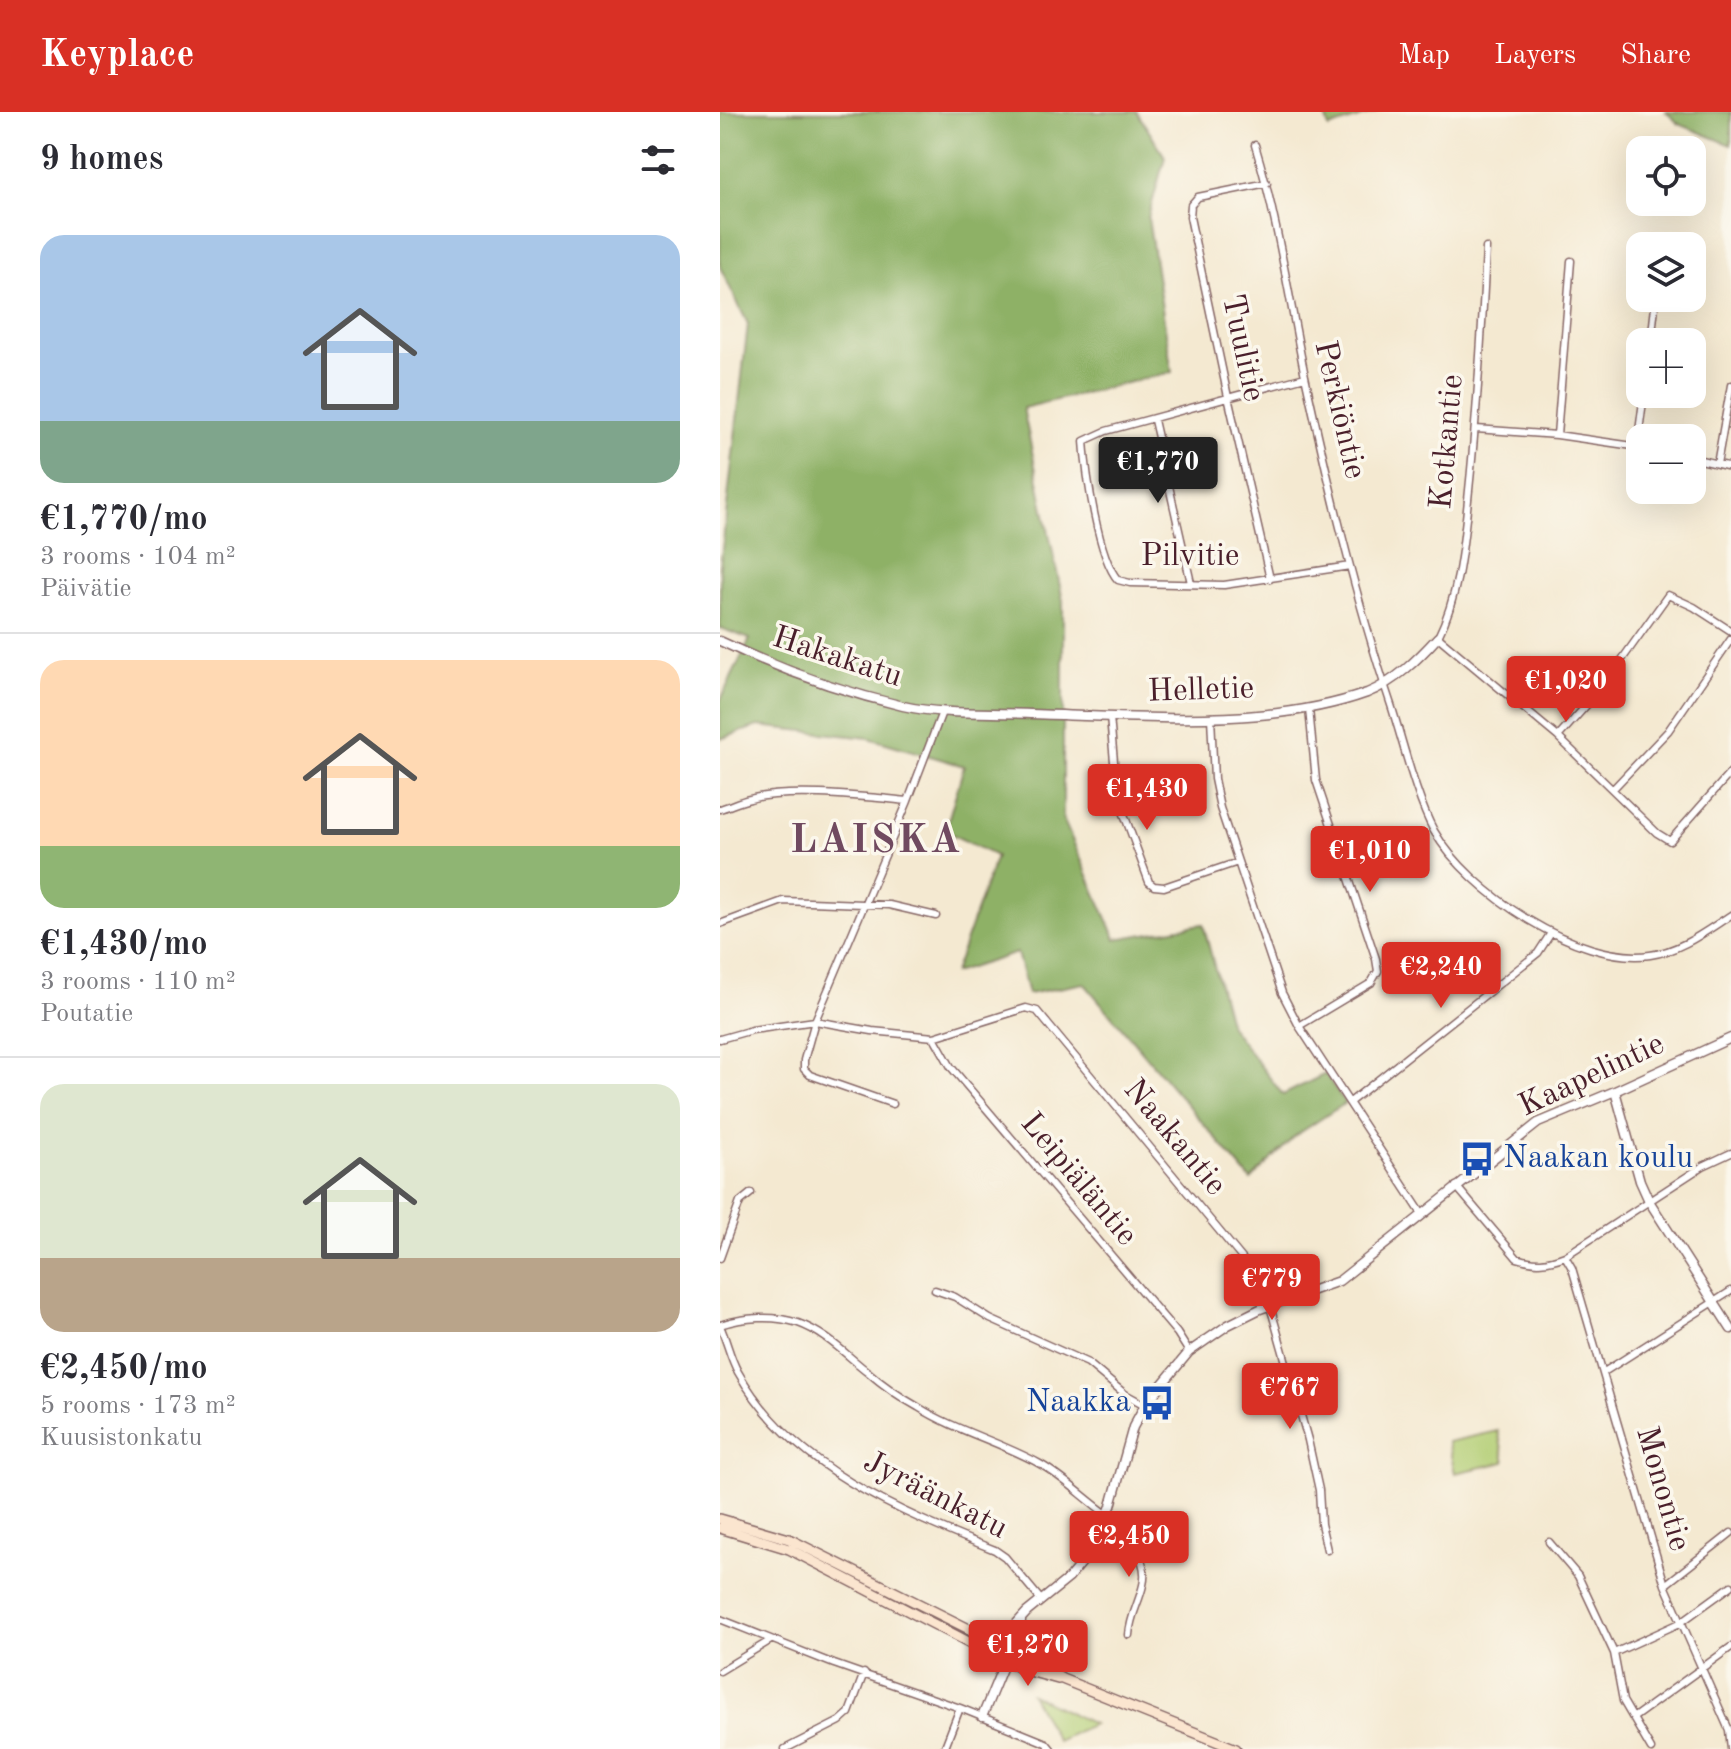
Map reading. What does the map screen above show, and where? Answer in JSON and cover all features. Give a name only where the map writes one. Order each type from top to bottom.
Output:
[{"type":"main road","points":[[720,1519],[767,1531],[801,1545],[1013,1651],[1062,1679],[1236,1749]]},
{"type":"main road","points":[[720,1528],[773,1543],[804,1556],[1005,1661],[1022,1669],[1062,1679]]},
{"type":"street","name":"Perkiöntie","points":[[1255,145],[1267,183],[1305,377],[1350,566],[1383,685],[1433,829],[1455,862],[1477,883],[1551,933],[1593,951],[1620,956],[1670,951],[1731,915]]},
{"type":"street","name":"Tuulitie","points":[[1267,183],[1198,197],[1191,205],[1190,217],[1270,579]]},
{"type":"street","name":"Kotkantie","points":[[1438,637],[1447,620],[1455,589],[1476,429],[1486,248]]},
{"type":"street","points":[[1557,435],[1571,261]]},
{"type":"street","name":"Pilvitie","points":[[1305,377],[1106,431],[1084,441],[1086,467],[1107,565],[1118,580],[1130,583],[1224,585],[1350,566]]},
{"type":"street","points":[[1717,464],[1731,385]]},
{"type":"street","points":[[1154,420],[1191,583]]},
{"type":"street","points":[[1476,429],[1557,435],[1626,445]]},
{"type":"street","points":[[1706,461],[1731,467]]},
{"type":"street","points":[[1558,737],[1601,689],[1668,595],[1694,607],[1731,631]]},
{"type":"street","points":[[1438,637],[1558,737],[1657,833],[1670,841],[1731,772]]},
{"type":"street","name":"Helletie","points":[[942,712],[1110,717],[1211,716],[1309,709],[1383,685],[1408,668],[1438,637]]},
{"type":"street","points":[[1613,789],[1668,731],[1731,639]]},
{"type":"street","name":"Hakakatu","points":[[720,641],[779,669],[829,686],[905,706],[942,712]]},
{"type":"street","points":[[1299,1026],[1371,983],[1378,971],[1316,780],[1309,709]]},
{"type":"street","points":[[893,1104],[810,1075],[804,1069],[804,1060],[815,1021],[942,712]]},
{"type":"street","points":[[1211,716],[1214,779],[1220,808],[1282,993],[1299,1026],[1422,1214]]},
{"type":"street","points":[[1110,717],[1117,795],[1149,882],[1164,887],[1238,862]]},
{"type":"street","points":[[720,809],[752,798],[772,796],[858,796],[908,801]]},
{"type":"street","points":[[720,924],[783,901],[889,905],[936,916]]},
{"type":"street","points":[[1350,1102],[1538,953],[1551,933]]},
{"type":"street","name":"Naakantie","points":[[934,1037],[1032,1008],[1255,1274],[1270,1306],[1308,1440],[1327,1550]]},
{"type":"street","points":[[720,1039],[752,1030],[815,1021],[934,1037]]},
{"type":"street","name":"Leipiäläntie","points":[[934,1037],[951,1067],[1177,1333],[1189,1352]]},
{"type":"street","name":"Kaapelintie","points":[[1001,1646],[1007,1634],[1041,1600],[1069,1578],[1093,1549],[1107,1519],[1133,1427],[1145,1405],[1189,1352],[1228,1325],[1339,1281],[1530,1127],[1731,1038]]},
{"type":"street","points":[[1615,1091],[1640,1181],[1649,1201],[1731,1329]]},
{"type":"street","points":[[1456,1186],[1517,1258],[1532,1263],[1549,1262],[1565,1256],[1703,1166],[1731,1153]]},
{"type":"street","points":[[720,1258],[740,1202],[751,1193]]},
{"type":"street","name":"Monontie","points":[[1565,1256],[1572,1268],[1604,1372],[1665,1585],[1730,1730],[1731,1749]]},
{"type":"street","points":[[935,1290],[955,1297],[990,1319],[1088,1363],[1125,1394],[1145,1405]]},
{"type":"street","points":[[1604,1372],[1731,1291]]},
{"type":"street","points":[[720,1326],[736,1320],[772,1318],[813,1329],[921,1409],[949,1425],[1038,1462],[1062,1478],[1132,1544],[1143,1566],[1144,1584],[1130,1618],[1129,1635]]},
{"type":"street","name":"Jyräänkatu","points":[[720,1326],[738,1372],[776,1425],[843,1477],[896,1509],[995,1550],[1005,1557],[1041,1600]]},
{"type":"street","points":[[1665,1585],[1731,1533]]},
{"type":"street","points":[[1549,1542],[1578,1576],[1614,1653],[1619,1689],[1651,1749]]},
{"type":"street","points":[[1614,1653],[1680,1623],[1731,1586]]},
{"type":"street","points":[[720,1619],[960,1708],[1048,1746]]},
{"type":"street","points":[[982,1717],[1005,1661],[1018,1640],[1021,1620]]},
{"type":"street","points":[[720,1671],[771,1640]]},
{"type":"street","points":[[1001,1646],[1005,1661]]},
{"type":"street","points":[[1633,1718],[1731,1647]]},
{"type":"street","points":[[785,1749],[840,1721],[849,1713],[864,1673]]},
{"type":"street","points":[[944,1749],[960,1708]]},
{"type":"green space","points":[[720,112],[1137,112],[1165,157],[1148,218],[1172,372],[1023,408],[1063,601],[1063,819],[1116,939],[1203,924],[1230,1026],[1283,1095],[1325,1074],[1345,1103],[1295,1136],[1251,1180],[1084,983],[1028,994],[1017,953],[954,973],[996,856],[945,831],[964,766],[869,738],[758,726],[720,739],[720,701],[750,639],[720,628],[720,567],[748,324],[720,267]]},
{"type":"green space","points":[[1324,112],[1377,112],[1329,128]]},
{"type":"green space","points":[[1666,112],[1731,112],[1731,145],[1679,124]]},
{"type":"green space","points":[[1498,1431],[1505,1462],[1455,1473],[1448,1442]]},
{"type":"green space","points":[[1031,1694],[1093,1724],[1057,1741]]},
{"type":"place","name":"Naakan koulu","points":[[1477,1159]]},
{"type":"place","name":"Naakka","points":[[1157,1403]]},
{"type":"district","name":"LAISKA","points":[[876,842]]}]
